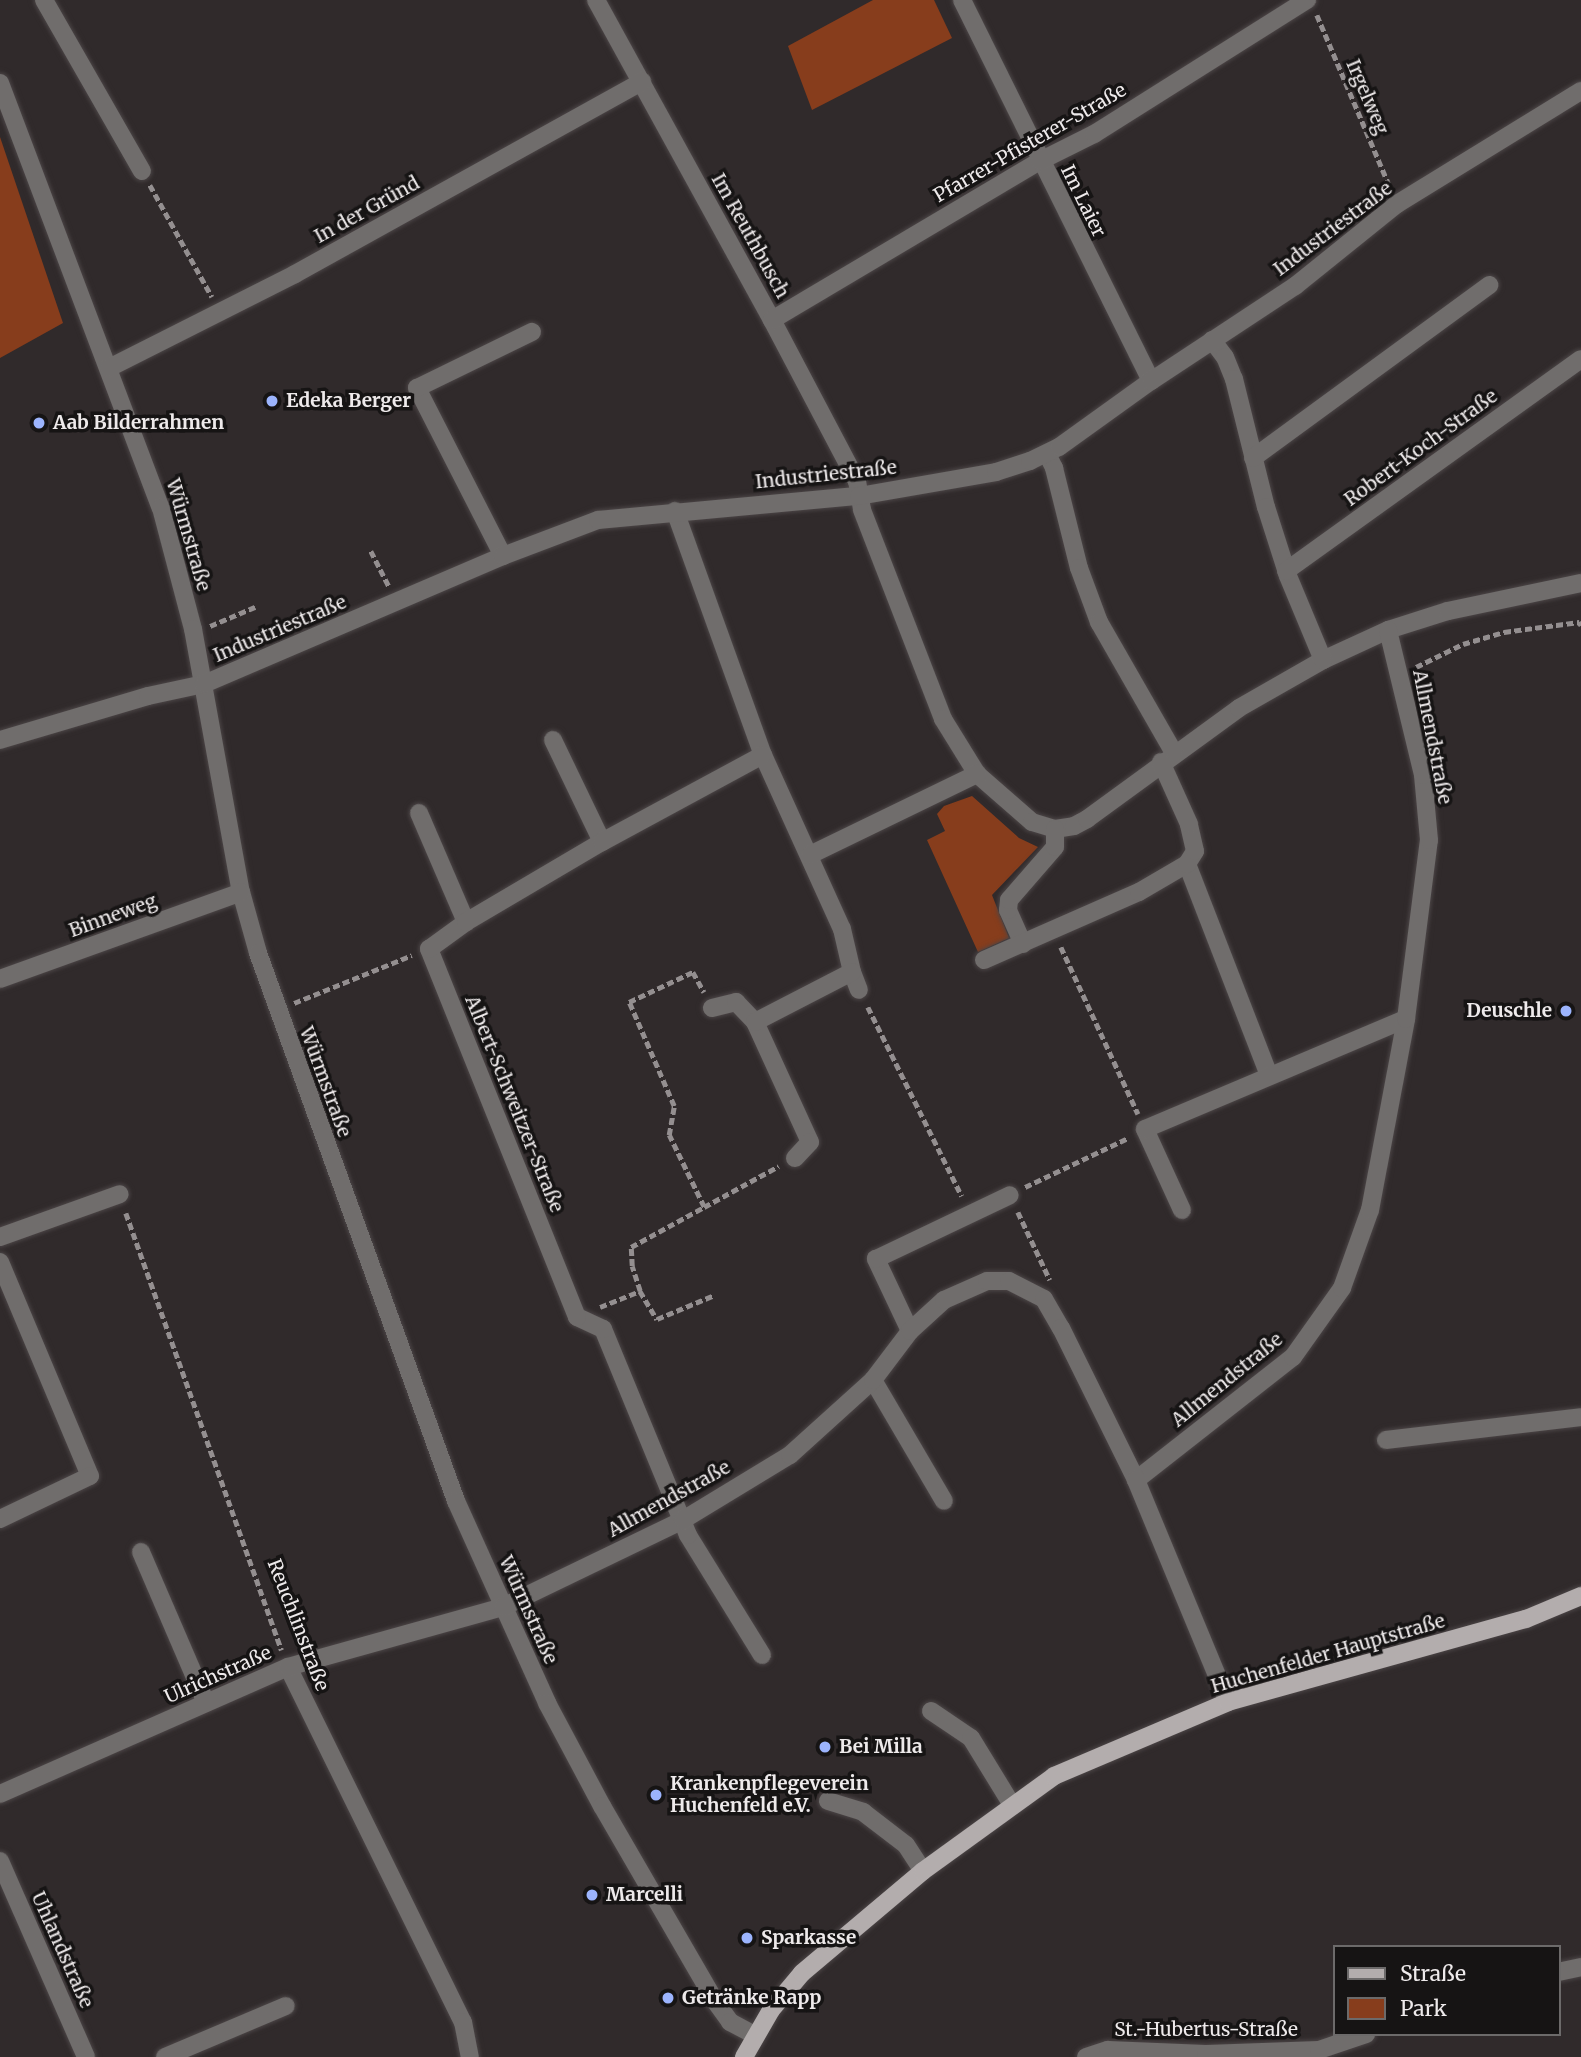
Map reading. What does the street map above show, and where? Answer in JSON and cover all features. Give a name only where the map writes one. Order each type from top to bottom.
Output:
[{"type":"main road","name":"Huchenfelder Hauptstraße","points":[[744,2057],[754,2035],[802,1973],[923,1871],[1054,1776],[1228,1702],[1579,1603]]},
{"type":"street","points":[[44,0],[142,171]]},
{"type":"street","name":"Im Reuthbusch","points":[[596,0],[772,320],[857,481],[859,496]]},
{"type":"street","name":"Im Laier","points":[[962,0],[1150,381]]},
{"type":"street","name":"Pfarrer-Pfisterer-Straße","points":[[772,320],[1040,160],[1094,134],[1312,6]]},
{"type":"street","name":"In der Gründ","points":[[109,368],[221,313],[642,82]]},
{"type":"street","name":"Würmstraße","points":[[0,83],[161,508],[204,684],[240,892],[277,1010],[456,1500],[547,1703],[590,1783],[715,2001],[730,2022],[754,2035]]},
{"type":"street","name":"Industriestraße","points":[[0,740],[148,696],[204,684],[503,556],[597,520],[859,496],[996,472],[1046,454],[1150,381],[1294,286],[1397,204],[1581,91]]},
{"type":"street","points":[[1253,458],[1489,285]]},
{"type":"street","points":[[503,556],[417,388],[531,331]]},
{"type":"street","points":[[1212,340],[1225,357],[1234,379],[1253,458],[1286,571],[1323,660]]},
{"type":"street","name":"Robert-Koch-Straße","points":[[1286,571],[1581,359]]},
{"type":"street","points":[[984,960],[1139,892],[1187,864],[1195,850],[1168,757],[1099,622],[1079,568],[1054,468],[1046,454]]},
{"type":"street","points":[[859,496],[862,510],[943,719],[977,774],[1023,816],[1038,825],[1055,829],[1074,826],[1087,819],[1168,757],[1239,708],[1323,660],[1388,630],[1448,611],[1581,583]]},
{"type":"street","points":[[675,511],[762,755],[842,929],[859,990]]},
{"type":"street","name":"Allmendstraße","points":[[1136,1480],[1293,1357],[1342,1288],[1370,1210],[1406,1019],[1429,840],[1423,775],[1388,630]]},
{"type":"street","points":[[554,740],[602,842]]},
{"type":"street","points":[[429,949],[466,922],[602,842],[762,755]]},
{"type":"street","points":[[810,855],[977,774]]},
{"type":"street","points":[[419,813],[466,922]]},
{"type":"street","points":[[1023,944],[1008,910],[1009,900],[1055,847],[1055,829]]},
{"type":"street","points":[[1187,864],[1269,1075]]},
{"type":"street","name":"Binneweg","points":[[0,979],[240,892]]},
{"type":"street","name":"Albert-Schweitzer-Straße","points":[[429,949],[577,1317]]},
{"type":"street","points":[[755,1021],[852,972]]},
{"type":"street","points":[[712,1008],[736,1002],[755,1021],[810,1142],[795,1158]]},
{"type":"street","points":[[1182,1210],[1145,1129],[1406,1019]]},
{"type":"street","points":[[0,1237],[120,1194]]},
{"type":"street","points":[[910,1331],[876,1259],[1010,1195]]},
{"type":"street","points":[[0,1262],[90,1476],[0,1519]]},
{"type":"street","name":"Allmendstraße","points":[[503,1607],[683,1520],[790,1454],[873,1380],[910,1331],[944,1300],[987,1281],[1009,1281],[1044,1299],[1136,1480],[1228,1702]]},
{"type":"street","points":[[577,1317],[603,1329],[688,1535],[762,1655]]},
{"type":"street","points":[[873,1380],[944,1501]]},
{"type":"street","points":[[1386,1440],[1581,1417]]},
{"type":"street","points":[[141,1552],[206,1703]]},
{"type":"street","name":"Ulrichstraße","points":[[0,1794],[288,1667],[503,1607]]},
{"type":"street","name":"Reuchlinstraße","points":[[288,1667],[463,2022],[470,2057]]},
{"type":"street","points":[[931,1712],[971,1738],[1012,1805]]},
{"type":"street","points":[[828,1801],[863,1812],[906,1845],[923,1871]]},
{"type":"street","name":"Uhlandstraße","points":[[0,1861],[86,2057]]},
{"type":"street","points":[[1560,1972],[1581,1967]]},
{"type":"street","points":[[165,2057],[286,2006]]},
{"type":"street","name":"St.-Hubertus-Straße","points":[[1086,2057],[1108,2050],[1206,2054],[1319,2050],[1360,2036]]},
{"type":"path","name":"Irgelweg","points":[[1312,6],[1397,204]]},
{"type":"path","points":[[142,171],[221,313]]},
{"type":"path","points":[[371,551],[397,603]]},
{"type":"path","points":[[205,628],[255,607]]},
{"type":"path","points":[[1399,675],[1463,644],[1493,635],[1579,622],[1581,625]]},
{"type":"path","points":[[1053,1291],[1010,1195],[1145,1129],[1054,930]]},
{"type":"path","points":[[277,1010],[429,949]]},
{"type":"path","points":[[704,1207],[669,1135],[674,1106],[629,1002],[693,972],[712,1008]]},
{"type":"path","points":[[859,990],[971,1214]]},
{"type":"path","points":[[712,1296],[657,1319],[640,1290],[632,1266],[631,1247],[795,1158]]},
{"type":"path","name":"Reuchlinstraße","points":[[120,1194],[288,1667]]},
{"type":"path","points":[[577,1317],[640,1290]]},
{"type":"green space","points":[[873,0],[934,0],[952,38],[812,110],[788,46]]},
{"type":"green space","points":[[0,137],[63,323],[0,358]]},
{"type":"green space","points":[[972,796],[1019,838],[1038,847],[992,895],[1009,938],[978,952],[927,840],[945,831],[937,814],[944,806]]},
{"type":"place","name":"Edeka Berger","points":[[272,401]]},
{"type":"place","name":"Aab Bilderrahmen","points":[[39,423]]},
{"type":"place","name":"Deuschle","points":[[1566,1011]]},
{"type":"place","name":"Bei Milla","points":[[825,1747]]},
{"type":"place","name":"Krankenpflegeverein Huchenfeld e.V.","points":[[656,1795]]},
{"type":"place","name":"Marcelli","points":[[592,1895]]},
{"type":"place","name":"Sparkasse","points":[[747,1938]]},
{"type":"place","name":"Getränke Rapp","points":[[668,1998]]}]
